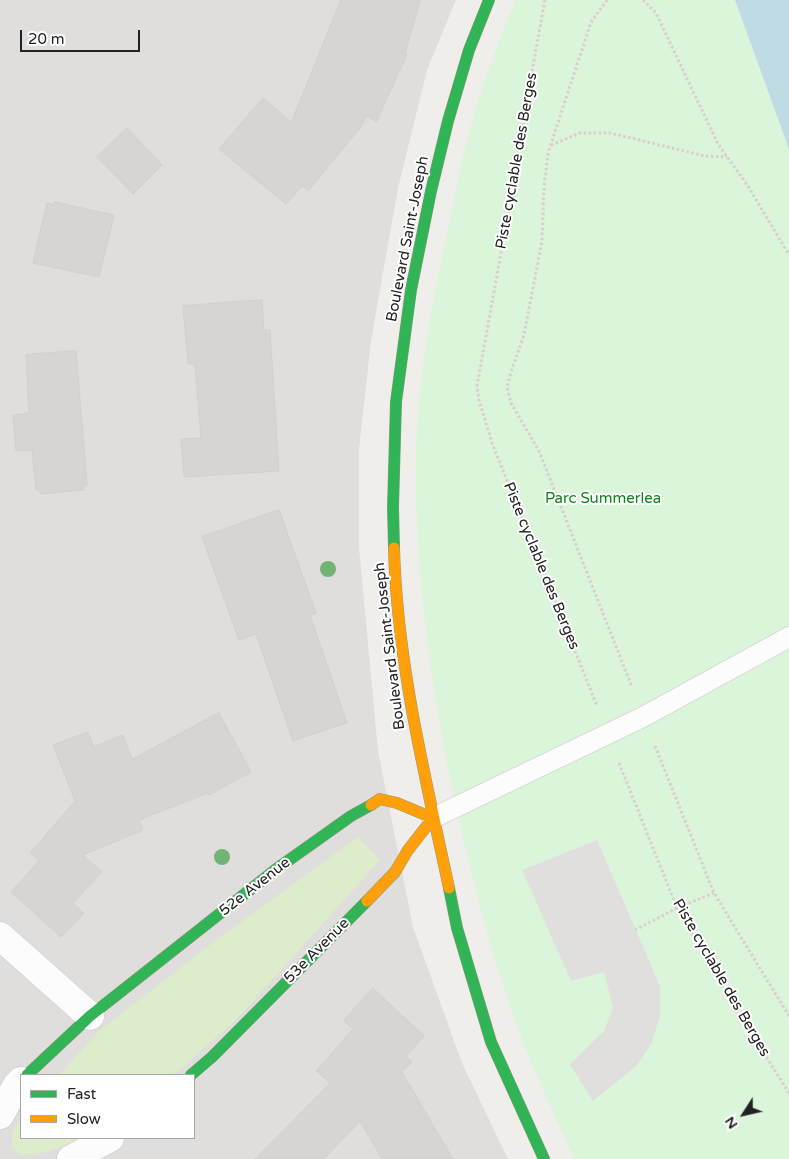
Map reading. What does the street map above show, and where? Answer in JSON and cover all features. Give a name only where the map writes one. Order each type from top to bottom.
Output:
[{"type":"street","name":"Boulevard Saint-Joseph","points":[[489,0],[469,50],[448,121],[431,191],[412,290],[396,402],[393,507],[395,586],[414,724],[457,928],[491,1042],[544,1159]]},
{"type":"street","name":"52e Avenue","points":[[28,1074],[90,1016],[275,870],[351,816],[380,799],[397,803],[433,818]]},
{"type":"street","name":"53e Avenue","points":[[192,1074],[212,1057],[395,872],[408,850],[433,818]]},
{"type":"street","points":[[0,936],[90,1016]]},
{"type":"street","points":[[0,1115],[20,1082]]},
{"type":"street","points":[[71,1159],[108,1139]]},
{"type":"lane","points":[[433,818],[608,734],[789,637]]},
{"type":"path","name":"Piste cyclable des Berges","points":[[545,0],[477,386],[479,400],[492,443],[677,908],[719,982],[789,1093]]},
{"type":"path","points":[[606,0],[591,22],[550,145],[544,186],[542,241],[524,335],[507,387],[511,403],[539,451],[714,893],[789,1016]]},
{"type":"path","points":[[643,0],[656,13],[718,144],[748,186],[789,255]]},
{"type":"path","points":[[550,145],[580,133],[610,133],[705,156],[727,157]]},
{"type":"path","points":[[636,930],[677,908],[714,893]]},
{"type":"shaded area","points":[[0,0],[456,0],[427,70],[398,188],[371,341],[359,449],[359,547],[378,751],[413,927],[462,1063],[508,1159],[0,1159]]},
{"type":"shaded area","points":[[597,840],[660,986],[660,1017],[651,1044],[637,1065],[593,1101],[570,1064],[604,1031],[613,1008],[604,972],[571,981],[522,870]]},
{"type":"green space","name":"Parc Summerlea","points":[[515,0],[735,0],[789,150],[789,1159],[574,1159],[531,1063],[509,1004],[496,964],[464,842],[444,748],[423,606],[417,510],[417,432],[422,372],[431,312],[462,162],[481,93]]},
{"type":"green space","points":[[358,837],[380,860],[237,1019],[175,1074],[60,1074],[99,1031],[215,941]]},
{"type":"green space","points":[[20,1120],[20,1139],[78,1139],[51,1151],[20,1155],[12,1147],[12,1133]]},
{"type":"water","points":[[735,0],[789,0],[789,150],[786,141]]},
{"type":"building","points":[[341,0],[420,0],[405,54],[407,55],[376,122],[367,116],[360,128],[308,191],[302,186],[286,204],[219,149],[263,98],[291,122]]},
{"type":"building","points":[[127,128],[162,165],[133,194],[97,157]]},
{"type":"building","points":[[55,202],[114,215],[99,277],[33,263],[47,203],[54,205]]},
{"type":"building","points":[[262,300],[264,330],[270,330],[279,471],[184,477],[181,439],[201,438],[195,364],[188,364],[183,306]]},
{"type":"building","points":[[76,351],[87,485],[84,485],[84,490],[40,494],[40,490],[36,490],[32,450],[16,451],[13,415],[29,413],[26,355]]},
{"type":"building","points":[[279,510],[316,613],[310,615],[347,723],[293,741],[256,634],[239,640],[202,537]]},
{"type":"building","points":[[219,713],[251,772],[209,795],[208,793],[139,820],[143,830],[83,855],[102,872],[73,903],[84,913],[61,937],[11,892],[39,861],[30,853],[75,801],[53,745],[88,732],[94,747],[123,735],[132,759]]},
{"type":"building","points":[[373,988],[424,1036],[406,1056],[412,1062],[402,1072],[453,1159],[382,1159],[360,1121],[324,1159],[255,1159],[330,1083],[316,1071],[353,1029],[344,1021]]},
{"type":"traffic: fast","points":[[394,548],[393,507],[396,402],[411,290],[431,191],[448,121],[469,50],[489,0]]},
{"type":"traffic: fast","points":[[28,1074],[90,1016],[275,870],[351,816],[371,805]]},
{"type":"traffic: fast","points":[[449,888],[457,928],[491,1042],[544,1159]]},
{"type":"traffic: fast","points":[[192,1074],[212,1057],[367,901]]},
{"type":"traffic: slow","points":[[394,548],[396,591],[406,677],[449,888]]},
{"type":"traffic: slow","points":[[367,901],[395,872],[408,850],[433,818],[397,803],[380,799],[371,805]]}]
